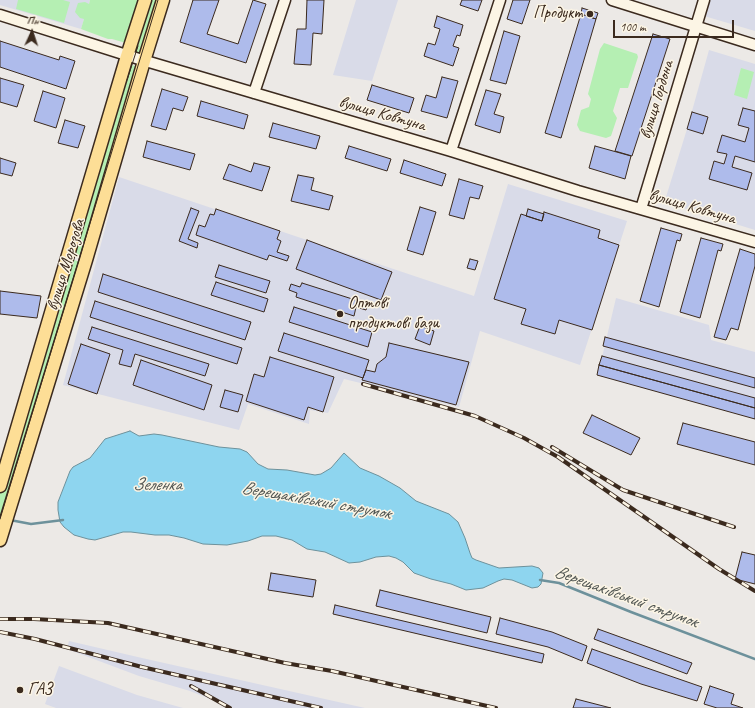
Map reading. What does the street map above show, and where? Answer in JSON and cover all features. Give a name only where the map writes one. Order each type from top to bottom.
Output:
[{"type":"main road","name":"вулиця Морозова","points":[[0,486],[127,56],[145,0]]},
{"type":"main road","name":"вулиця Морозова","points":[[0,540],[84,266],[144,61],[164,0]]},
{"type":"street","points":[[254,93],[285,0]]},
{"type":"street","points":[[451,151],[500,0]]},
{"type":"street","points":[[612,0],[755,45]]},
{"type":"street","name":"вулиця Гордона","points":[[641,209],[704,0]]},
{"type":"street","name":"вулиця Ковтуна","points":[[0,15],[127,56],[451,151],[578,191],[755,242]]},
{"type":"shaded area","points":[[0,0],[90,0],[81,29],[0,5]]},
{"type":"shaded area","points":[[356,0],[398,0],[372,81],[333,75]]},
{"type":"shaded area","points":[[709,0],[755,0],[755,31],[704,16]]},
{"type":"shaded area","points":[[709,50],[755,64],[755,230],[674,205],[675,200],[666,197]]},
{"type":"shaded area","name":"Оптові продуктові бази","points":[[119,177],[474,296],[508,184],[627,221],[580,365],[480,331],[459,407],[344,379],[328,413],[310,410],[309,424],[248,404],[239,430],[63,385]]},
{"type":"shaded area","points":[[616,298],[709,325],[711,340],[755,352],[755,413],[599,370]]},
{"type":"shaded area","points":[[69,641],[365,708],[233,708],[190,691],[139,676],[67,649]]},
{"type":"shaded area","points":[[59,666],[137,695],[183,708],[56,708],[45,704]]},
{"type":"green space","points":[[18,0],[63,0],[70,2],[64,23],[16,9]]},
{"type":"green space","points":[[90,0],[139,0],[126,43],[108,39],[81,29],[84,19],[80,18],[75,12],[78,3],[85,2],[89,4]]},
{"type":"green space","points":[[148,0],[161,0],[143,58],[130,55]]},
{"type":"green space","points":[[604,43],[637,54],[638,57],[628,88],[620,88],[613,111],[617,118],[611,136],[606,138],[580,131],[577,125],[581,110],[589,107],[591,99],[588,94],[600,49]]},
{"type":"green space","points":[[128,64],[139,67],[82,257],[73,254]]},
{"type":"green space","points":[[741,68],[754,72],[747,99],[734,95]]},
{"type":"green space","points":[[70,259],[81,262],[0,528],[0,493]]},
{"type":"water","name":"Зеленка","points":[[130,431],[139,436],[154,434],[162,435],[219,447],[240,449],[247,452],[258,464],[268,469],[287,470],[315,475],[321,474],[331,468],[344,453],[360,468],[379,476],[400,488],[416,501],[449,514],[458,522],[472,558],[499,568],[532,566],[539,568],[543,573],[541,584],[538,587],[532,588],[512,580],[504,579],[483,588],[466,590],[414,573],[403,562],[389,556],[376,557],[360,562],[349,563],[325,552],[307,549],[292,540],[276,536],[262,536],[248,541],[227,545],[203,544],[169,535],[131,532],[123,532],[95,540],[74,535],[60,522],[58,510],[58,502],[70,471],[73,467],[90,458],[105,439]]},
{"type":"building","points":[[193,0],[219,0],[207,34],[238,44],[253,0],[266,4],[246,63],[180,42]]},
{"type":"building","points":[[307,0],[324,0],[322,34],[313,33],[311,65],[294,64],[297,29],[306,29]]},
{"type":"building","points":[[462,0],[482,0],[478,11],[460,5]]},
{"type":"building","points":[[513,0],[530,0],[522,24],[507,19]]},
{"type":"building","points":[[582,8],[598,13],[596,19],[581,14]]},
{"type":"building","points":[[581,14],[596,19],[561,138],[545,133]]},
{"type":"building","points":[[437,16],[463,25],[460,36],[457,35],[453,46],[459,48],[453,66],[424,56],[428,43],[435,45],[440,29],[434,27]]},
{"type":"building","points":[[504,31],[520,36],[506,84],[490,80]]},
{"type":"building","points":[[653,34],[670,39],[632,156],[615,151]]},
{"type":"building","points":[[0,41],[59,60],[60,56],[75,61],[66,89],[0,67]]},
{"type":"building","points":[[442,77],[458,81],[447,118],[421,111],[426,95],[436,98]]},
{"type":"building","points":[[0,78],[24,85],[17,107],[0,102]]},
{"type":"building","points":[[372,85],[414,98],[409,113],[367,100]]},
{"type":"building","points":[[162,89],[188,97],[183,111],[173,108],[166,130],[151,126]]},
{"type":"building","points":[[486,90],[501,94],[494,114],[504,117],[500,133],[475,125]]},
{"type":"building","points":[[43,91],[65,98],[56,128],[34,121]]},
{"type":"building","points":[[201,101],[248,115],[244,129],[197,116]]},
{"type":"building","points":[[743,108],[755,111],[755,162],[735,156],[732,167],[752,173],[747,190],[709,179],[714,161],[724,164],[727,154],[717,152],[722,135],[745,142],[749,128],[738,125]]},
{"type":"building","points":[[692,112],[708,117],[703,134],[687,129]]},
{"type":"building","points":[[65,120],[85,126],[78,148],[58,143]]},
{"type":"building","points":[[273,123],[320,136],[316,149],[269,137]]},
{"type":"building","points":[[147,141],[195,154],[190,170],[143,157]]},
{"type":"building","points":[[349,146],[391,159],[387,171],[345,158]]},
{"type":"building","points":[[595,146],[631,156],[625,179],[589,168]]},
{"type":"building","points":[[0,158],[16,163],[12,176],[0,173]]},
{"type":"building","points":[[404,160],[446,174],[442,186],[400,173]]},
{"type":"building","points":[[254,163],[270,167],[262,191],[223,179],[229,164],[251,172]]},
{"type":"building","points":[[298,175],[314,178],[311,190],[333,196],[329,210],[291,201]]},
{"type":"building","points":[[459,179],[483,186],[479,199],[470,197],[464,219],[449,215]]},
{"type":"building","points":[[420,207],[436,212],[423,255],[407,250]]},
{"type":"building","points":[[191,208],[199,211],[188,239],[198,243],[197,248],[179,241]]},
{"type":"building","points":[[216,209],[280,231],[277,239],[281,241],[277,252],[289,256],[287,261],[269,255],[267,260],[196,235],[199,225],[205,227],[210,214],[214,215]]},
{"type":"building","points":[[528,209],[544,214],[542,221],[526,216]]},
{"type":"building","points":[[544,212],[600,230],[598,238],[619,245],[592,330],[559,320],[555,334],[521,324],[526,309],[494,299],[521,214],[542,221]]},
{"type":"building","points":[[661,228],[682,234],[680,241],[677,240],[659,307],[640,301]]},
{"type":"building","points":[[701,238],[723,244],[721,251],[718,250],[700,318],[680,312]]},
{"type":"building","points":[[307,240],[392,272],[381,300],[296,269]]},
{"type":"building","points":[[740,249],[755,254],[755,266],[738,330],[731,328],[726,340],[714,337]]},
{"type":"building","points":[[470,259],[478,261],[475,270],[467,268]]},
{"type":"building","points":[[219,265],[270,281],[266,293],[215,277]]},
{"type":"building","points":[[103,274],[251,322],[245,340],[98,292]]},
{"type":"building","points":[[216,282],[268,299],[264,312],[211,295]]},
{"type":"building","points":[[302,283],[368,304],[366,310],[356,307],[354,316],[296,297],[297,293],[289,290],[291,284],[300,287]]},
{"type":"building","points":[[0,291],[41,296],[37,318],[0,314]]},
{"type":"building","points":[[95,301],[242,348],[237,364],[90,317]]},
{"type":"building","points":[[294,307],[372,332],[368,347],[289,322]]},
{"type":"building","points":[[420,326],[434,331],[430,345],[415,339]]},
{"type":"building","points":[[92,327],[209,364],[205,376],[135,354],[131,367],[119,364],[123,350],[88,339]]},
{"type":"building","points":[[284,333],[369,360],[363,378],[278,351]]},
{"type":"building","points":[[605,337],[755,378],[755,388],[603,346]]},
{"type":"building","points":[[389,343],[469,362],[456,405],[362,380],[366,370],[375,372],[377,364],[386,357]]},
{"type":"building","points":[[81,344],[110,354],[97,394],[68,384]]},
{"type":"building","points":[[602,356],[755,398],[755,408],[599,365]]},
{"type":"building","points":[[270,357],[334,377],[323,412],[308,407],[304,420],[246,401],[254,374],[264,377]]},
{"type":"building","points":[[141,360],[212,385],[204,410],[133,385]]},
{"type":"building","points":[[599,365],[755,408],[755,419],[597,375]]},
{"type":"building","points":[[225,390],[243,395],[238,412],[220,407]]},
{"type":"building","points":[[592,415],[640,438],[631,455],[583,433]]},
{"type":"building","points":[[683,423],[755,442],[755,465],[677,444]]},
{"type":"building","points":[[742,552],[755,555],[755,584],[735,579]]},
{"type":"building","points":[[271,573],[316,580],[313,597],[268,590]]},
{"type":"building","points":[[380,590],[491,617],[487,633],[376,606]]},
{"type":"building","points":[[335,605],[544,654],[542,663],[333,614]]},
{"type":"building","points":[[500,618],[552,632],[587,646],[582,661],[548,647],[496,634]]},
{"type":"building","points":[[598,629],[692,663],[687,674],[594,639]]},
{"type":"building","points":[[592,649],[702,687],[697,701],[641,684],[587,663]]},
{"type":"building","points":[[710,686],[734,694],[731,704],[743,708],[717,708],[704,704]]},
{"type":"building","points":[[576,699],[611,708],[573,708]]},
{"type":"waterway","name":"Верещаківський струмок","points":[[10,520],[31,524],[63,520]]},
{"type":"waterway","name":"Верещаківський струмок","points":[[540,580],[559,583],[755,659]]},
{"type":"tram line","points":[[0,519],[158,0]]},
{"type":"tram line","points":[[127,80],[138,46]]},
{"type":"railway","points":[[363,384],[475,416],[524,438],[558,457],[719,569],[755,591]]},
{"type":"railway","points":[[552,447],[623,490],[734,527]]},
{"type":"railway","points":[[0,619],[34,619],[108,623],[496,708]]},
{"type":"railway","points":[[0,632],[35,639],[142,667],[321,708]]},
{"type":"railway","points":[[191,686],[230,708]]},
{"type":"place","name":"Продукт","points":[[590,14]]},
{"type":"place","name":"Оптові продуктові бази","points":[[340,314]]},
{"type":"place","name":"ГАЗ","points":[[20,690]]}]
